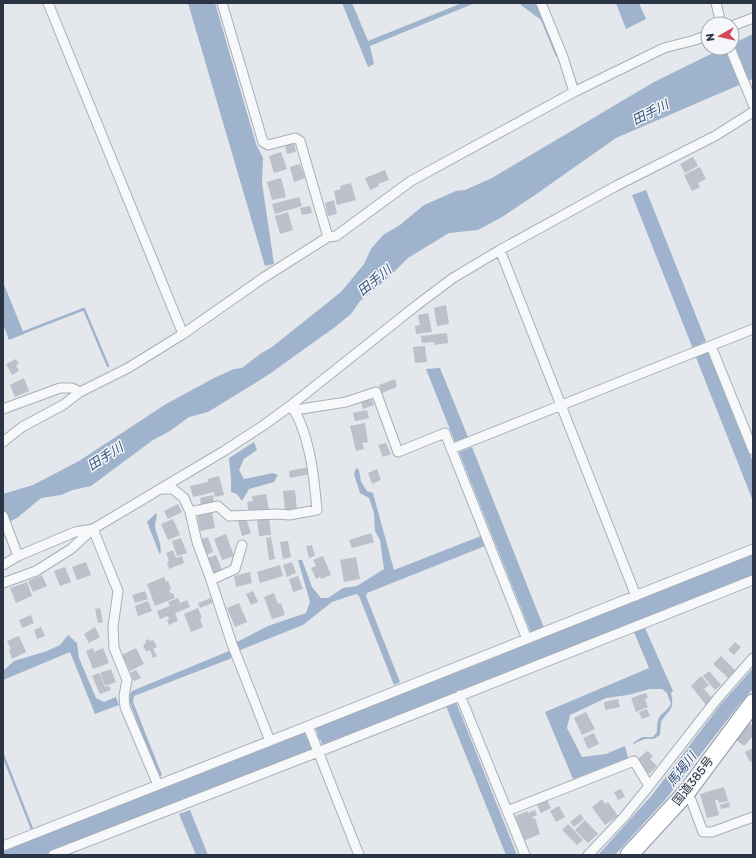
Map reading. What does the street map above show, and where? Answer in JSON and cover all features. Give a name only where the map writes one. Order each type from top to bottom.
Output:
[{"type":"highway","name":"国道385号","points":[[630,855],[686,793],[753,703]]},
{"type":"street","points":[[48,3],[183,334]]},
{"type":"street","points":[[222,3],[263,142],[268,145],[295,138],[300,141],[328,237]]},
{"type":"street","points":[[541,3],[563,57],[574,92]]},
{"type":"street","points":[[716,3],[719,16]]},
{"type":"street","points":[[740,23],[753,18]]},
{"type":"street","points":[[3,442],[22,427],[63,405],[80,392],[128,368],[183,334],[269,275],[328,237],[336,236],[411,181],[574,92],[664,48],[700,38]]},
{"type":"street","points":[[733,56],[753,104]]},
{"type":"street","points":[[3,583],[36,571],[71,550],[93,529],[224,451],[292,408],[417,305],[453,278],[500,250],[616,186],[715,136],[753,112]]},
{"type":"street","points":[[500,250],[636,596]]},
{"type":"street","points":[[452,448],[753,330]]},
{"type":"street","points":[[712,346],[753,450]]},
{"type":"street","points":[[3,409],[60,388],[72,388],[80,392]]},
{"type":"street","points":[[292,408],[346,402],[376,392],[398,452],[446,433],[527,639]]},
{"type":"street","points":[[190,512],[218,506],[229,516],[289,515],[317,510],[314,474],[307,440],[292,408]]},
{"type":"street","points":[[159,489],[173,489],[184,498],[190,512],[197,542],[212,580],[232,644],[270,741]]},
{"type":"street","points":[[3,516],[16,552]]},
{"type":"street","points":[[3,559],[16,552],[75,532],[93,529]]},
{"type":"street","points":[[93,529],[118,591],[113,627],[114,648],[128,680],[124,696],[125,707],[158,785]]},
{"type":"street","points":[[212,580],[235,569],[242,545]]},
{"type":"street","points":[[3,846],[270,741],[310,730],[527,639],[753,550]]},
{"type":"street","points":[[3,565],[16,552]]},
{"type":"street","points":[[53,855],[317,748],[460,695],[753,580]]},
{"type":"street","points":[[588,855],[624,817],[717,699],[753,658]]},
{"type":"street","points":[[460,695],[525,855]]},
{"type":"street","points":[[310,730],[359,855]]},
{"type":"street","points":[[507,811],[634,761],[649,786]]},
{"type":"street","points":[[686,793],[691,800],[703,832],[712,832],[753,817]]},
{"type":"water","points":[[188,3],[215,3],[256,144],[263,158],[262,183],[274,264],[265,266]]},
{"type":"water","points":[[342,3],[352,3],[368,41],[462,3],[475,3],[370,46],[374,64],[368,67]]},
{"type":"water","points":[[520,3],[537,3],[558,56],[556,57],[541,20]]},
{"type":"water","points":[[616,3],[639,3],[646,19],[626,29]]},
{"type":"water","name":"田手川","points":[[753,34],[753,79],[616,138],[502,217],[478,230],[449,233],[408,258],[390,276],[360,301],[351,314],[268,375],[208,412],[189,417],[170,431],[153,440],[91,486],[73,490],[61,495],[41,498],[17,518],[3,525],[3,494],[33,485],[79,461],[166,404],[216,377],[234,369],[242,368],[272,347],[341,292],[364,264],[371,249],[383,235],[400,225],[424,205],[456,191],[465,190],[492,178],[654,82],[707,56],[740,56],[740,40]]},
{"type":"water","points":[[646,190],[706,341],[693,349],[632,195]]},
{"type":"water","points":[[3,282],[24,334],[9,340],[3,324]]},
{"type":"water","points":[[710,352],[753,462],[753,501],[695,355]]},
{"type":"water","points":[[440,368],[468,437],[455,442],[426,369]]},
{"type":"water","points":[[254,442],[257,450],[244,459],[239,470],[244,479],[273,473],[278,475],[274,482],[249,489],[242,501],[237,494],[231,492],[229,458]]},
{"type":"water","points":[[472,447],[544,628],[531,633],[459,452]]},
{"type":"water","points":[[356,468],[359,470],[361,482],[367,491],[373,493],[394,570],[481,536],[485,546],[367,593],[366,596],[400,682],[394,685],[359,596],[356,594],[332,602],[303,625],[238,651],[235,643],[268,626],[306,613],[310,602],[298,560],[302,560],[312,587],[321,598],[328,598],[343,588],[357,586],[384,569],[380,540],[375,531],[374,513],[369,498],[360,493],[354,474]]},
{"type":"water","points":[[156,513],[157,516],[155,526],[161,547],[160,555],[147,522]]},
{"type":"water","points":[[753,554],[753,575],[323,746],[320,739],[309,743],[312,750],[44,855],[3,855],[3,850],[304,732],[307,738],[318,734],[315,727]]},
{"type":"water","points":[[645,628],[673,691],[671,693],[672,706],[661,722],[660,735],[654,739],[646,739],[634,744],[633,743],[642,737],[653,737],[657,732],[659,718],[671,704],[667,693],[662,689],[650,689],[628,695],[606,698],[570,715],[567,728],[582,757],[606,754],[625,746],[628,758],[573,779],[545,712],[649,668],[634,632]]},
{"type":"water","points":[[68,635],[77,643],[79,658],[96,698],[104,702],[116,697],[119,705],[95,714],[70,652],[3,680],[3,671],[14,661],[47,651],[60,645]]},
{"type":"water","points":[[229,651],[232,658],[134,696],[133,702],[162,775],[159,777],[130,703],[130,694],[132,691]]},
{"type":"water","name":"馬場川","points":[[753,668],[753,689],[665,800],[615,855],[598,855],[652,795],[721,704]]},
{"type":"water","points":[[456,702],[517,855],[506,855],[446,706]]},
{"type":"water","points":[[190,810],[208,855],[196,855],[179,814]]},
{"type":"building","points":[[294,143],[296,152],[287,154],[285,145]]},
{"type":"building","points":[[281,152],[287,169],[274,173],[269,156]]},
{"type":"building","points":[[693,157],[698,166],[685,173],[680,164]]},
{"type":"building","points":[[300,164],[305,178],[294,182],[290,167]]},
{"type":"building","points":[[700,167],[706,179],[698,183],[700,187],[692,191],[684,175]]},
{"type":"building","points":[[385,170],[389,180],[378,184],[379,186],[370,190],[365,178]]},
{"type":"building","points":[[281,178],[286,197],[272,200],[267,182]]},
{"type":"building","points":[[351,183],[356,200],[337,205],[334,191],[341,189],[340,186]]},
{"type":"building","points":[[299,197],[302,206],[275,214],[272,204]]},
{"type":"building","points":[[334,200],[337,214],[328,216],[325,203]]},
{"type":"building","points":[[310,206],[312,213],[302,215],[300,208]]},
{"type":"building","points":[[288,212],[293,230],[280,234],[275,216]]},
{"type":"building","points":[[446,305],[449,324],[437,326],[434,308]]},
{"type":"building","points":[[428,313],[432,332],[416,334],[415,326],[420,325],[418,315]]},
{"type":"building","points":[[447,333],[448,343],[434,345],[434,342],[422,343],[421,336]]},
{"type":"building","points":[[425,346],[427,362],[415,363],[413,347]]},
{"type":"building","points":[[16,359],[19,364],[16,365],[19,371],[12,375],[6,364]]},
{"type":"building","points":[[24,378],[29,391],[15,397],[10,385]]},
{"type":"building","points":[[395,379],[397,387],[382,393],[379,385]]},
{"type":"building","points":[[371,398],[374,405],[363,409],[361,402]]},
{"type":"building","points":[[367,410],[369,418],[355,421],[353,413]]},
{"type":"building","points":[[365,423],[368,442],[362,443],[364,449],[356,451],[350,426]]},
{"type":"building","points":[[386,443],[391,454],[383,457],[378,445]]},
{"type":"building","points":[[308,467],[310,474],[290,478],[289,471]]},
{"type":"building","points":[[377,469],[381,480],[372,484],[368,473]]},
{"type":"building","points":[[219,476],[224,495],[215,497],[214,492],[193,497],[190,486],[208,482],[208,479]]},
{"type":"building","points":[[295,490],[297,510],[285,511],[283,491]]},
{"type":"building","points":[[266,494],[269,510],[249,513],[247,502],[253,501],[252,496]]},
{"type":"building","points":[[213,495],[214,503],[201,505],[200,498]]},
{"type":"building","points":[[178,504],[182,512],[168,519],[164,511]]},
{"type":"building","points":[[212,511],[215,528],[200,531],[197,513]]},
{"type":"building","points":[[269,517],[271,535],[259,536],[257,519]]},
{"type":"building","points":[[173,519],[180,535],[168,540],[161,524]]},
{"type":"building","points":[[246,519],[251,533],[242,536],[238,521]]},
{"type":"building","points":[[371,533],[374,542],[352,548],[349,540]]},
{"type":"building","points":[[226,534],[234,556],[222,560],[214,539]]},
{"type":"building","points":[[208,537],[213,552],[206,555],[201,539]]},
{"type":"building","points":[[271,537],[275,559],[269,560],[266,538]]},
{"type":"building","points":[[181,538],[187,553],[177,556],[172,541]]},
{"type":"building","points":[[288,541],[291,557],[283,559],[280,542]]},
{"type":"building","points":[[312,545],[315,556],[309,558],[306,546]]},
{"type":"building","points":[[173,550],[176,558],[182,556],[184,563],[169,569],[167,562],[169,561],[166,553]]},
{"type":"building","points":[[216,555],[222,570],[214,573],[208,558]]},
{"type":"building","points":[[323,556],[331,575],[321,579],[320,577],[316,579],[311,568],[316,566],[313,560]]},
{"type":"building","points":[[356,557],[360,579],[344,582],[340,560]]},
{"type":"building","points":[[86,562],[91,575],[77,580],[72,567]]},
{"type":"building","points":[[292,562],[296,573],[287,577],[283,565]]},
{"type":"building","points":[[280,565],[283,576],[260,583],[257,572]]},
{"type":"building","points":[[65,567],[71,582],[60,586],[54,571]]},
{"type":"building","points":[[250,572],[252,583],[236,587],[234,576]]},
{"type":"building","points":[[42,575],[47,586],[33,592],[28,581]]},
{"type":"building","points":[[298,576],[303,589],[293,592],[289,579]]},
{"type":"building","points":[[164,577],[166,582],[168,581],[171,594],[173,593],[175,598],[155,606],[147,584]]},
{"type":"building","points":[[27,582],[32,596],[16,603],[10,588]]},
{"type":"building","points":[[145,591],[148,599],[135,603],[132,595]]},
{"type":"building","points":[[253,591],[258,602],[251,605],[246,594]]},
{"type":"building","points":[[274,593],[278,604],[281,603],[285,615],[272,619],[264,597]]},
{"type":"building","points":[[178,598],[180,603],[187,600],[190,607],[175,613],[178,621],[169,625],[167,620],[169,619],[168,616],[160,619],[157,611],[170,606],[168,602]]},
{"type":"building","points":[[211,598],[213,603],[200,608],[198,603]]},
{"type":"building","points":[[148,601],[152,611],[138,616],[135,606]]},
{"type":"building","points":[[239,603],[247,622],[235,627],[227,608]]},
{"type":"building","points":[[100,608],[103,622],[98,623],[95,609]]},
{"type":"building","points":[[198,608],[202,618],[200,619],[203,627],[191,632],[184,614]]},
{"type":"building","points":[[31,615],[34,623],[22,628],[19,620]]},
{"type":"building","points":[[41,627],[45,636],[37,639],[34,630]]},
{"type":"building","points":[[95,627],[100,637],[89,643],[84,634]]},
{"type":"building","points":[[19,636],[26,652],[12,659],[9,650],[11,649],[7,641]]},
{"type":"building","points":[[149,639],[150,641],[153,640],[157,647],[153,649],[157,656],[153,658],[150,650],[146,652],[143,645],[146,643],[145,641]]},
{"type":"building","points":[[735,642],[741,647],[734,655],[728,650]]},
{"type":"building","points":[[93,648],[94,652],[103,648],[109,663],[93,669],[86,651]]},
{"type":"building","points":[[136,648],[144,664],[130,671],[122,655]]},
{"type":"building","points":[[721,656],[736,671],[729,679],[713,664]]},
{"type":"building","points":[[111,669],[116,682],[105,686],[100,673]]},
{"type":"building","points":[[136,670],[141,678],[134,681],[130,673]]},
{"type":"building","points":[[709,671],[721,685],[715,690],[703,676]]},
{"type":"building","points":[[99,673],[105,687],[109,686],[111,690],[100,694],[92,676]]},
{"type":"building","points":[[701,676],[709,685],[704,689],[713,699],[706,705],[691,686]]},
{"type":"building","points":[[646,693],[648,698],[645,699],[648,707],[636,712],[631,698]]},
{"type":"building","points":[[618,699],[620,707],[605,710],[604,702]]},
{"type":"building","points":[[647,709],[650,716],[642,719],[639,712]]},
{"type":"building","points":[[586,712],[595,729],[582,735],[574,718]]},
{"type":"building","points":[[749,723],[753,726],[753,736],[744,746],[735,739]]},
{"type":"building","points":[[594,733],[599,744],[588,749],[583,738]]},
{"type":"building","points":[[753,748],[753,760],[750,762],[745,752]]},
{"type":"building","points":[[647,751],[653,756],[650,759],[657,766],[649,774],[641,766],[643,764],[638,759]]},
{"type":"building","points":[[724,787],[728,801],[719,803],[718,800],[715,800],[719,815],[707,818],[700,794]]},
{"type":"building","points":[[621,789],[625,797],[618,800],[614,792]]},
{"type":"building","points":[[546,798],[551,808],[541,813],[536,803]]},
{"type":"building","points":[[602,799],[605,804],[608,802],[618,816],[605,825],[592,807]]},
{"type":"building","points":[[729,802],[730,807],[721,809],[720,805]]},
{"type":"building","points":[[559,806],[565,817],[556,822],[550,811]]},
{"type":"building","points":[[535,810],[537,815],[532,817],[532,819],[535,818],[540,834],[523,841],[521,836],[523,835],[515,816]]},
{"type":"building","points":[[580,814],[584,819],[574,827],[570,822]]},
{"type":"building","points":[[585,820],[598,834],[588,843],[575,830]]},
{"type":"building","points":[[568,824],[583,840],[577,845],[562,830]]},
{"type":"waterway","points":[[22,333],[84,309],[108,366]]},
{"type":"waterway","points":[[3,755],[32,829]]}]
